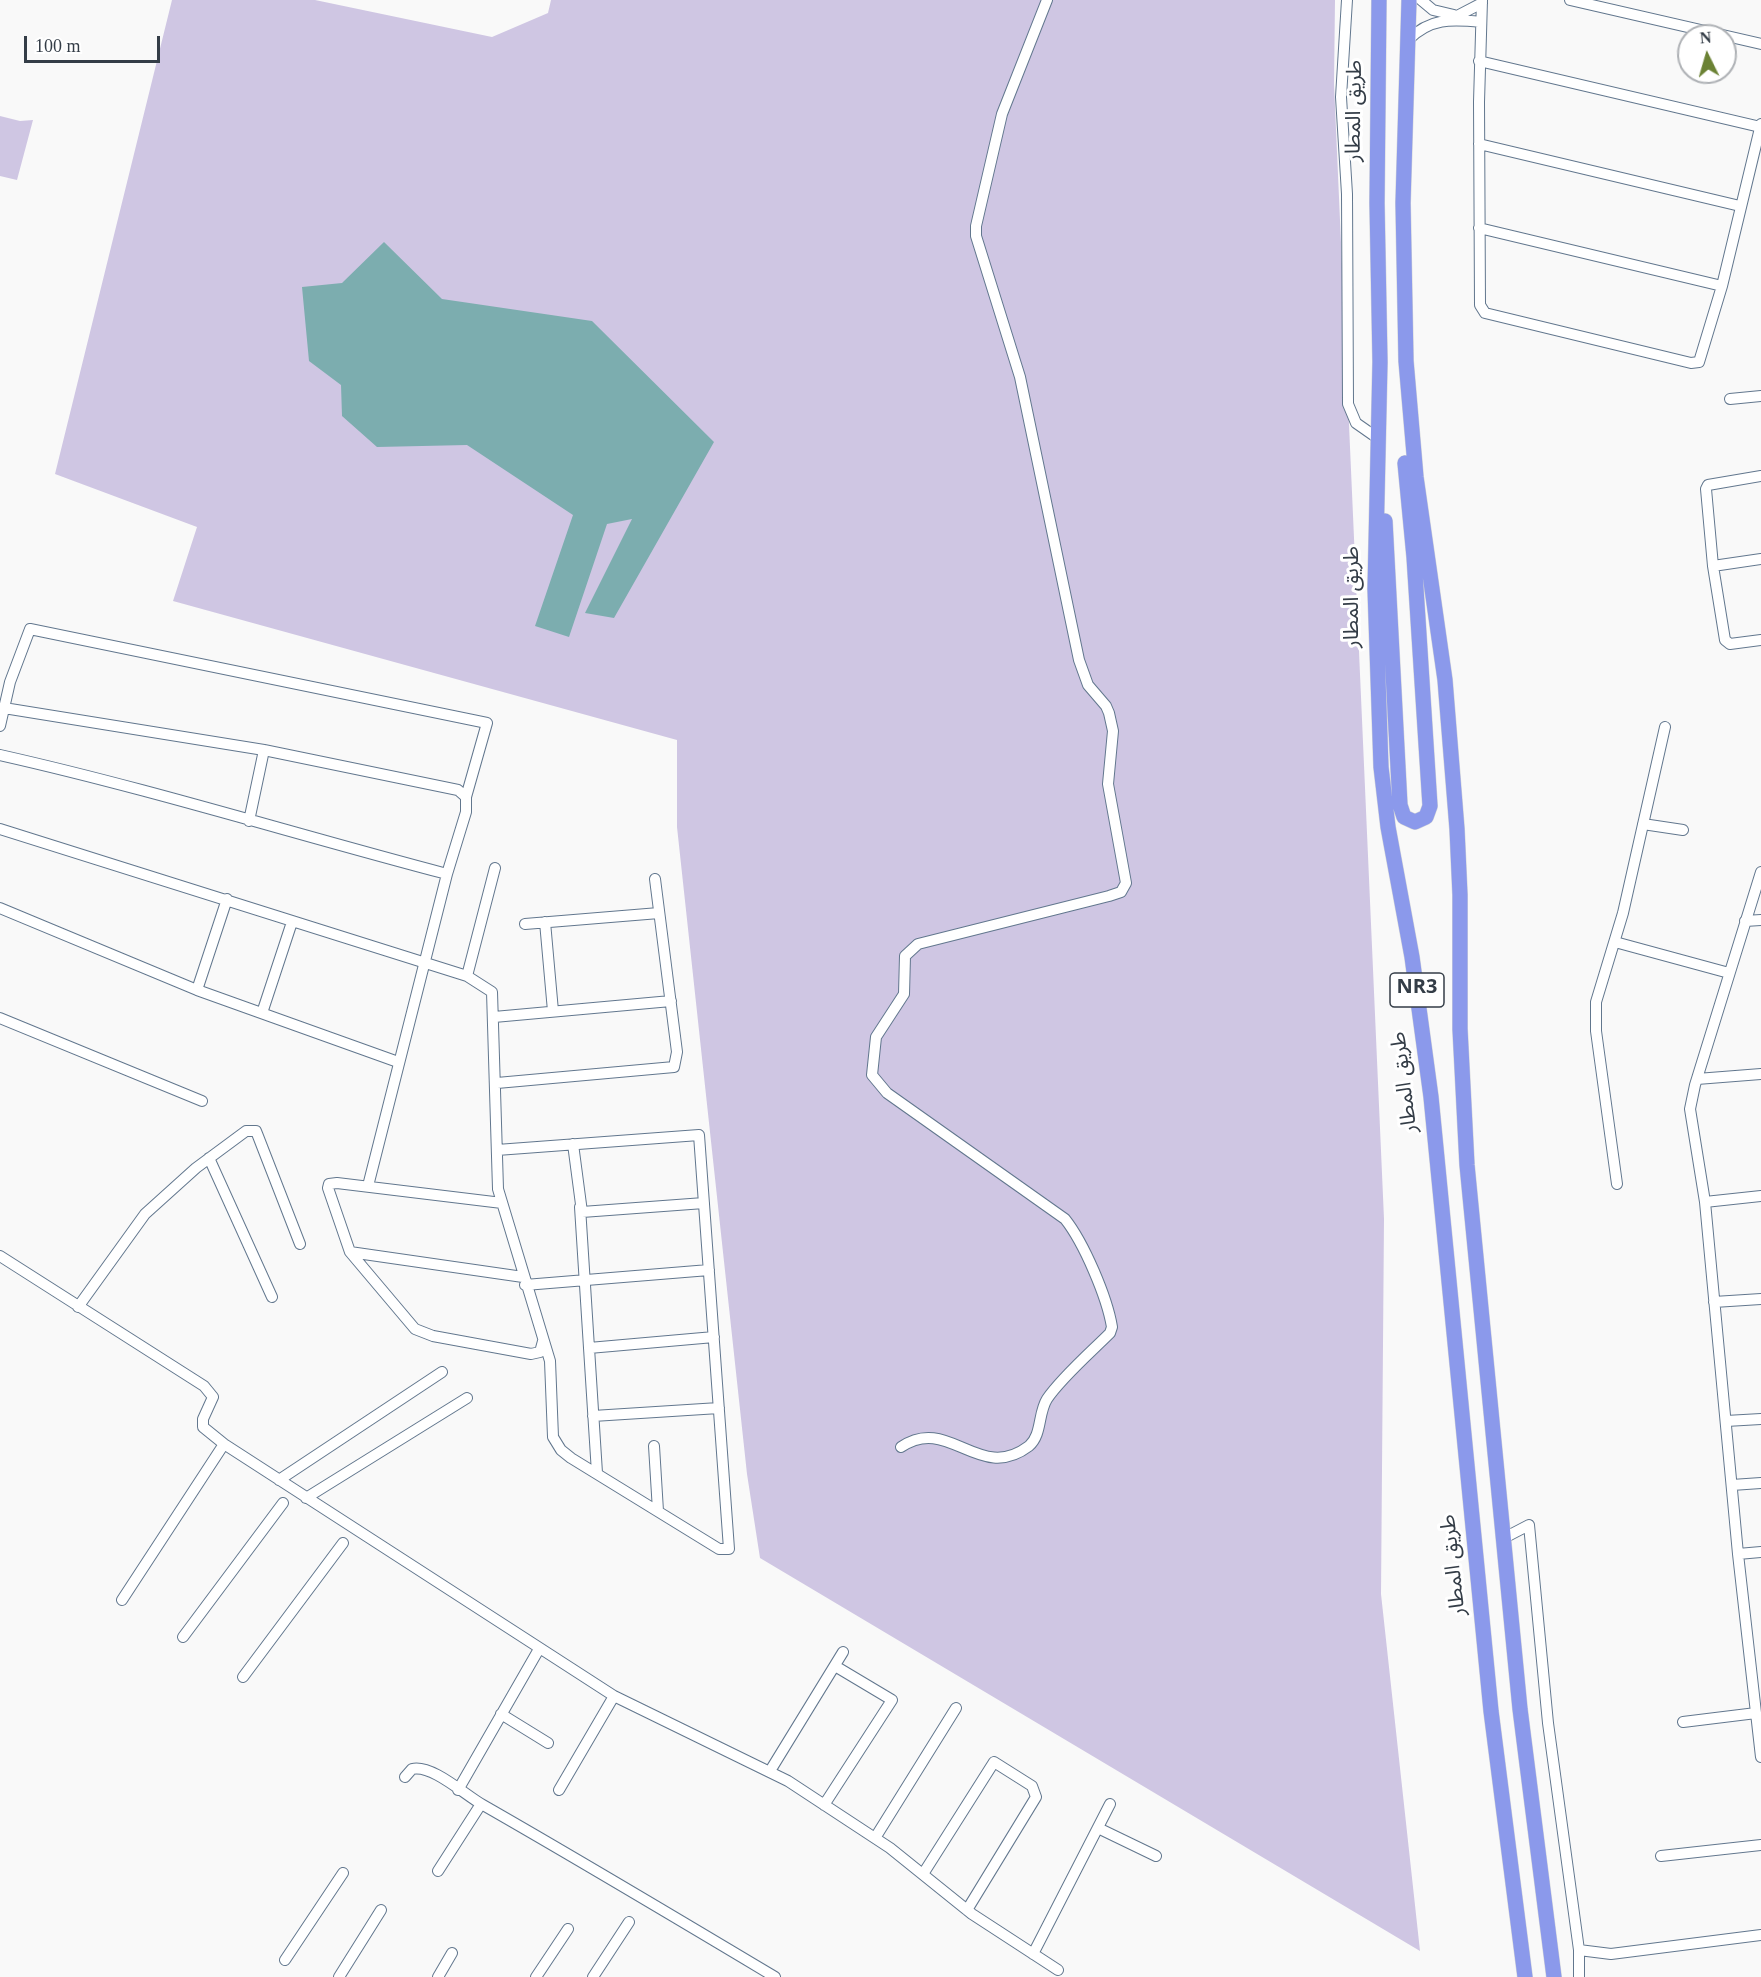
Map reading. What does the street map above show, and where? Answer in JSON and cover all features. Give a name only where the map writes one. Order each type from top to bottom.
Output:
[{"type":"highway","name":"طريق المطار","points":[[1379,0],[1377,214],[1379,368],[1375,589],[1381,767],[1388,827],[1412,957],[1431,1096],[1491,1711],[1525,1977]]},
{"type":"highway","name":"NR3","points":[[1409,0],[1403,203],[1405,317],[1416,477],[1440,638],[1449,722],[1460,895],[1462,1097],[1520,1709],[1554,1977]]},
{"type":"highway","points":[[1379,368],[1400,805],[1404,817],[1415,822],[1426,817],[1430,806],[1414,557],[1406,476],[1405,317]]},
{"type":"street","points":[[901,1447],[912,1440],[931,1436],[943,1439],[970,1453],[998,1458],[1028,1446],[1033,1441],[1047,1399],[1110,1333],[1112,1327],[1087,1255],[1077,1234],[1065,1219],[887,1093],[872,1075],[876,1037],[904,994],[904,962],[910,950],[918,944],[1109,896],[1121,892],[1126,883],[1108,784],[1113,731],[1109,713],[1106,706],[1088,685],[1079,660],[1020,377],[976,236],[976,226],[1002,114],[1047,0]]},
{"type":"street","points":[[1347,0],[1341,98],[1347,194],[1348,404],[1356,423],[1376,437]]},
{"type":"street","points":[[1421,0],[1441,13],[1459,18],[1481,20]]},
{"type":"street","points":[[1570,0],[1761,44]]},
{"type":"street","points":[[1408,40],[1432,23],[1459,18],[1482,1]]},
{"type":"street","points":[[1479,61],[1761,126],[1722,286],[1702,358],[1696,363],[1482,311],[1480,306],[1479,228],[1479,61],[1482,1]]},
{"type":"street","points":[[1459,18],[1480,42]]},
{"type":"street","points":[[1479,144],[1740,207]]},
{"type":"street","points":[[1479,228],[1722,286]]},
{"type":"street","points":[[1730,399],[1761,396]]},
{"type":"street","points":[[1761,477],[1722,482],[1707,487],[1713,566],[1725,640],[1730,644],[1761,640]]},
{"type":"street","points":[[1713,566],[1761,559]]},
{"type":"street","points":[[0,726],[10,682],[30,629],[487,723],[466,797],[466,812],[447,874],[368,1186]]},
{"type":"street","points":[[4,708],[264,750],[458,790],[466,797]]},
{"type":"street","points":[[1617,1184],[1596,1031],[1599,985],[1615,942],[1665,728]]},
{"type":"street","points":[[249,821],[264,750]]},
{"type":"street","points":[[0,755],[116,781],[249,821],[447,874]]},
{"type":"street","points":[[1643,824],[1683,831]]},
{"type":"street","points":[[0,829],[467,976],[492,992],[497,1083],[496,1150],[502,1203],[552,1373],[553,1430],[557,1445],[597,1473],[719,1549],[729,1550],[699,1135],[496,1150]]},
{"type":"street","points":[[467,976],[495,868]]},
{"type":"street","points":[[1761,872],[1697,1079],[1690,1110],[1705,1203],[1738,1554],[1756,1671],[1756,1713],[1761,1757]]},
{"type":"street","points":[[497,1083],[674,1067],[677,1052],[655,879]]},
{"type":"street","points":[[197,990],[227,899]]},
{"type":"street","points":[[0,908],[197,990],[399,1062]]},
{"type":"street","points":[[525,924],[659,913]]},
{"type":"street","points":[[1745,921],[1761,920]]},
{"type":"street","points":[[262,1013],[292,922]]},
{"type":"street","points":[[545,922],[553,1011]]},
{"type":"street","points":[[1615,942],[1729,973]]},
{"type":"street","points":[[494,1017],[670,1001]]},
{"type":"street","points":[[0,1018],[202,1101]]},
{"type":"street","points":[[1697,1079],[1761,1074]]},
{"type":"street","points":[[78,1307],[145,1214],[209,1158],[246,1131],[256,1131],[300,1244]]},
{"type":"street","points":[[573,1144],[580,1207],[597,1473]]},
{"type":"street","points":[[209,1158],[272,1297]]},
{"type":"street","points":[[502,1203],[368,1186],[337,1183],[329,1185],[350,1252],[408,1321],[422,1333],[531,1354],[540,1352],[543,1340]]},
{"type":"street","points":[[1705,1203],[1761,1196]]},
{"type":"street","points":[[580,1207],[586,1214],[704,1203]]},
{"type":"street","points":[[350,1252],[524,1281],[585,1280],[709,1270]]},
{"type":"street","points":[[0,1256],[212,1393],[213,1402],[203,1419],[203,1427],[224,1444],[614,1696],[770,1771],[824,1805],[875,1838],[967,1910],[1058,1970]]},
{"type":"street","points":[[1714,1302],[1761,1299]]},
{"type":"street","points":[[589,1348],[714,1337]]},
{"type":"street","points":[[279,1480],[442,1372]]},
{"type":"street","points":[[306,1498],[467,1398]]},
{"type":"street","points":[[593,1416],[719,1408]]},
{"type":"street","points":[[1726,1421],[1761,1419]]},
{"type":"street","points":[[122,1600],[224,1444]]},
{"type":"street","points":[[654,1446],[658,1511]]},
{"type":"street","points":[[1731,1485],[1761,1483]]},
{"type":"street","points":[[183,1637],[283,1503]]},
{"type":"street","points":[[1504,1538],[1529,1525],[1548,1723],[1579,1950],[1579,1977]]},
{"type":"street","points":[[243,1677],[343,1543]]},
{"type":"street","points":[[1738,1554],[1761,1552]]},
{"type":"street","points":[[458,1790],[539,1649]]},
{"type":"street","points":[[770,1771],[843,1652]]},
{"type":"street","points":[[824,1805],[892,1700],[835,1666]]},
{"type":"street","points":[[559,1790],[614,1696]]},
{"type":"street","points":[[875,1838],[956,1708]]},
{"type":"street","points":[[1683,1722],[1756,1713]]},
{"type":"street","points":[[501,1714],[548,1743]]},
{"type":"street","points":[[923,1874],[994,1761],[1032,1786],[1036,1797],[967,1910]]},
{"type":"street","points":[[405,1777],[412,1769],[425,1768],[481,1804],[562,1848],[775,1977]]},
{"type":"street","points":[[438,1871],[481,1804]]},
{"type":"street","points":[[1033,1954],[1110,1804]]},
{"type":"street","points":[[1098,1828],[1156,1856]]},
{"type":"street","points":[[1661,1856],[1761,1845]]},
{"type":"street","points":[[285,1960],[343,1873]]},
{"type":"street","points":[[339,1977],[381,1910]]},
{"type":"street","points":[[593,1977],[628,1922]]},
{"type":"street","points":[[536,1977],[568,1929]]},
{"type":"street","points":[[1579,1950],[1611,1954],[1761,1935]]},
{"type":"street","points":[[438,1977],[452,1953]]},
{"type":"shaded area","points":[[172,0],[315,0],[492,37],[548,13],[551,0],[1335,0],[1334,84],[1384,1219],[1381,1594],[1420,1951],[760,1558],[747,1474],[677,827],[677,740],[173,601],[197,527],[55,474]]},
{"type":"shaded area","points":[[0,116],[20,121],[33,120],[17,180],[0,176]]},
{"type":"water","points":[[384,242],[442,299],[592,321],[714,442],[614,618],[585,613],[632,519],[607,524],[569,637],[535,626],[573,515],[467,445],[377,447],[342,416],[341,385],[309,361],[302,287],[342,283]]}]
